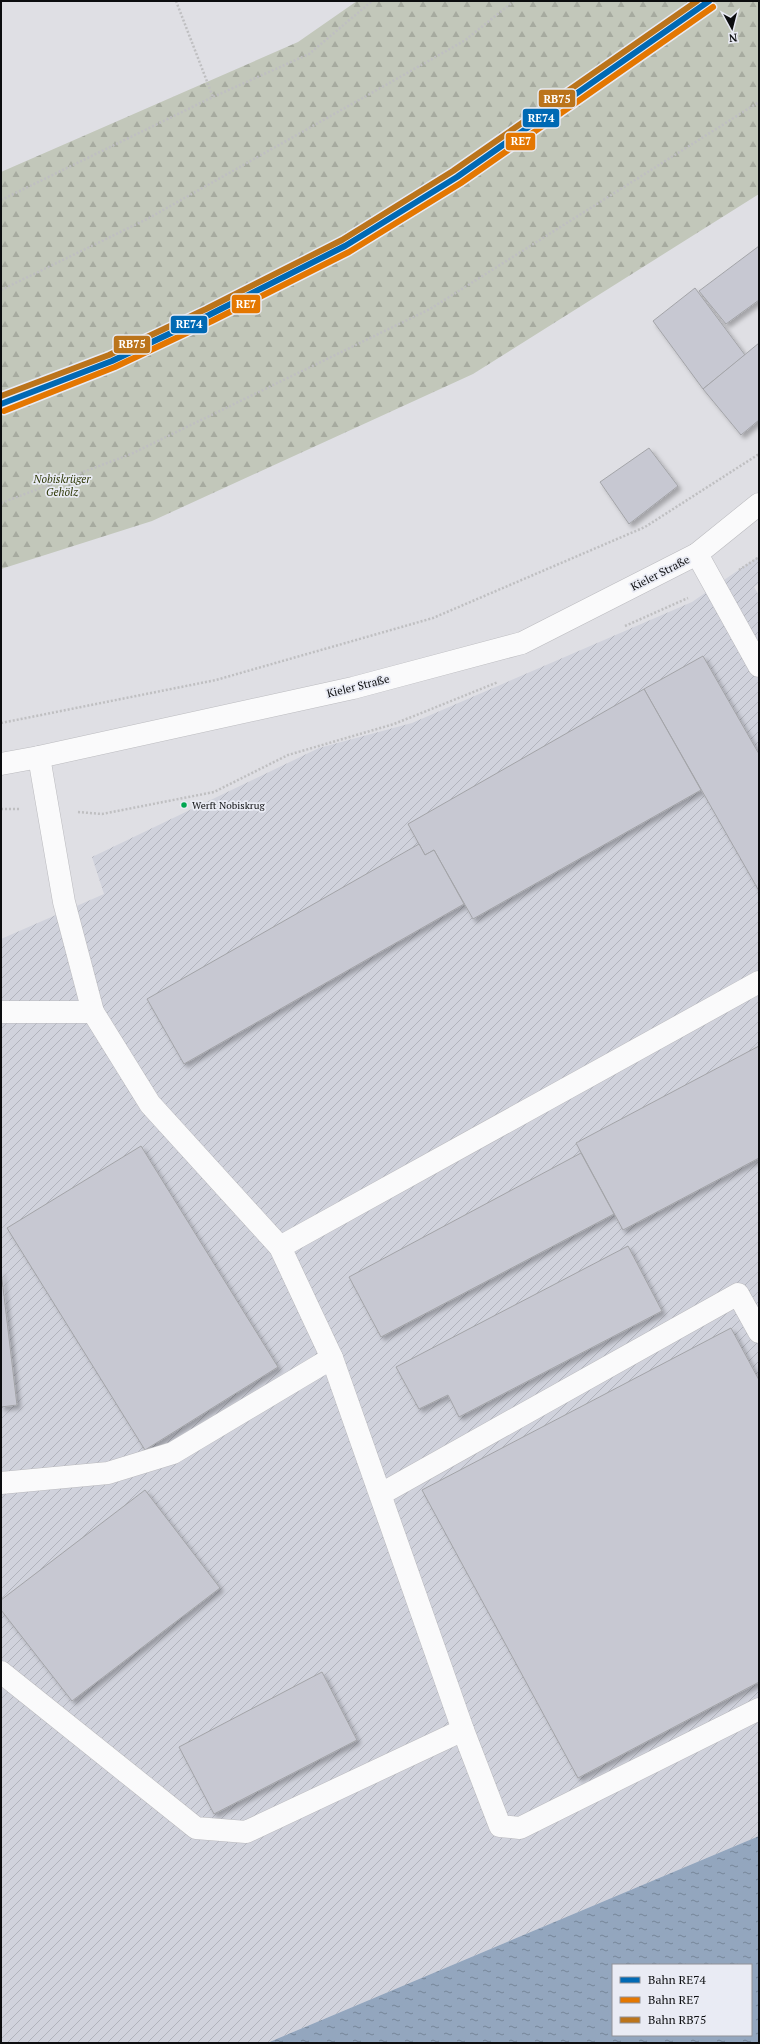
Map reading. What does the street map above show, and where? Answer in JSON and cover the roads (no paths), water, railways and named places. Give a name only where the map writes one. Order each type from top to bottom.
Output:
[{"type":"main road","name":"Kieler Straße","points":[[1,764],[353,688],[522,643],[697,554],[759,504]]},
{"type":"main road","name":"Kieler Straße","points":[[697,554],[759,666]]},
{"type":"main road","points":[[39,757],[64,902],[93,1012],[150,1104],[280,1247],[332,1358],[464,1730],[500,1826],[520,1828],[759,1710]]},
{"type":"main road","points":[[280,1247],[759,982]]},
{"type":"main road","points":[[1,1012],[93,1012]]},
{"type":"main road","points":[[381,1494],[738,1294],[759,1332]]},
{"type":"main road","points":[[1,1483],[108,1472],[173,1453],[332,1358]]},
{"type":"main road","points":[[1,1672],[196,1828],[246,1832],[464,1730]]},
{"type":"water","points":[[759,1836],[759,2043],[267,2043]]},
{"type":"rail line","name":"RB75","points":[[1,396],[109,355],[206,309],[342,240],[453,171],[697,1]]},
{"type":"rail line","name":"RE74","points":[[1,404],[112,361],[209,315],[345,246],[457,177],[709,1]]},
{"type":"rail line","name":"RE7","points":[[4,411],[115,367],[212,321],[349,252],[461,183],[713,7]]},
{"type":"place","name":"Werft Nobiskrug","points":[[184,805]]},
{"type":"park label","name":"Nobiskrüger Gehölz","points":[[62,485]]}]
